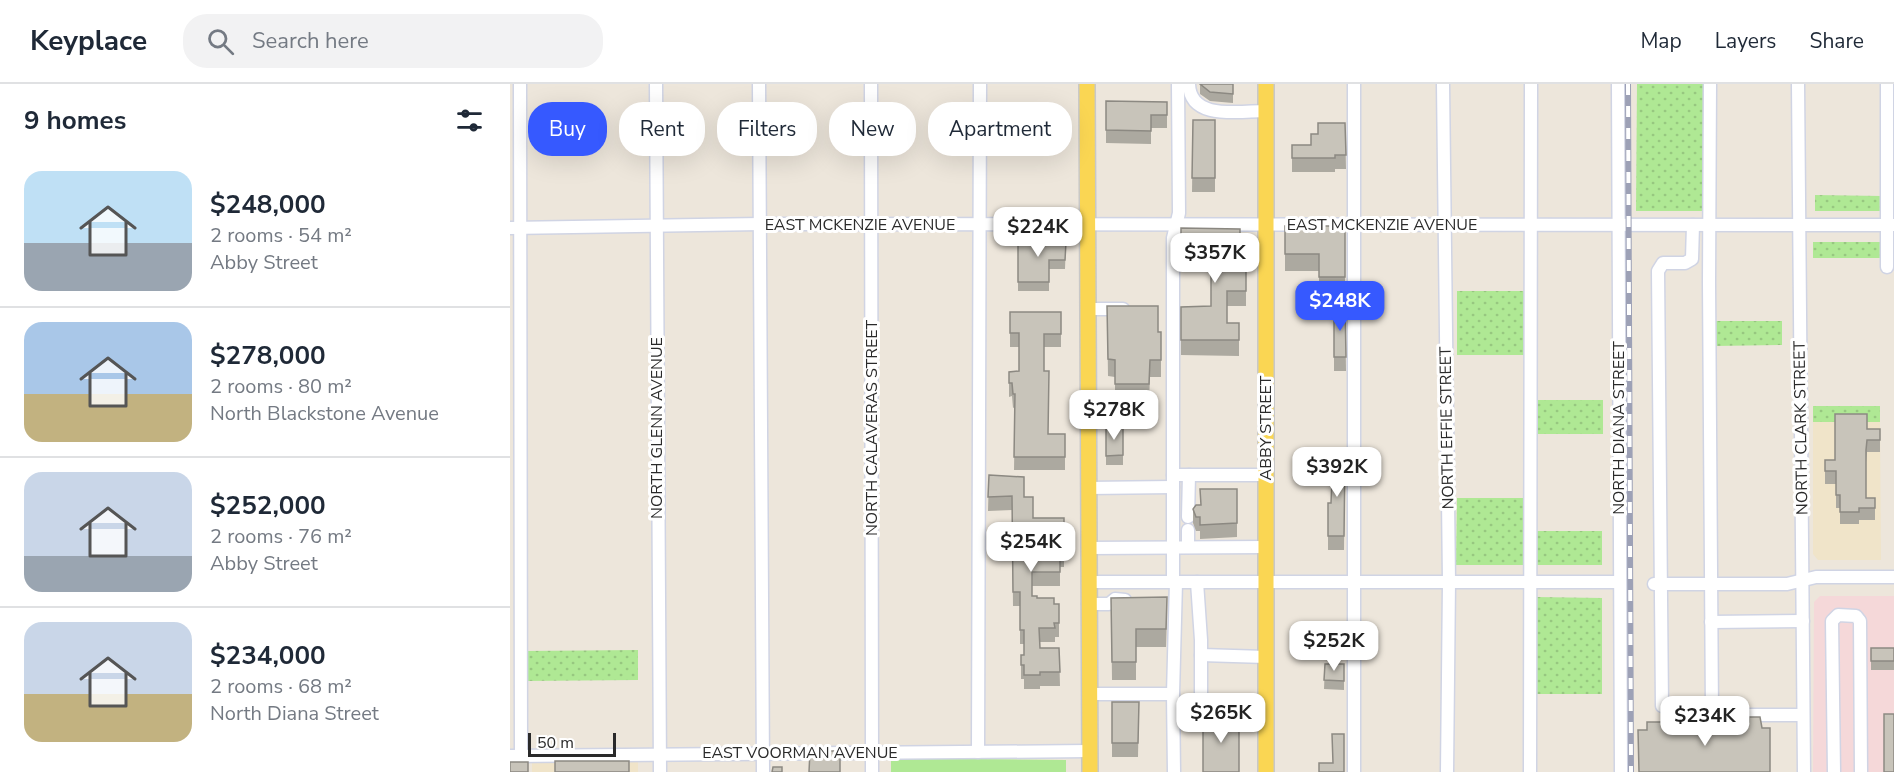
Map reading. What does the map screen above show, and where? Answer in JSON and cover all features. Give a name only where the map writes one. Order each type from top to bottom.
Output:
[{"type":"main road","points":[[1087,84],[1090,772]]},
{"type":"main road","name":"ABBY STREET","points":[[1266,84],[1266,772]]},
{"type":"street","points":[[515,756],[515,228],[520,84]]},
{"type":"street","name":"NORTH GLENN AVENUE","points":[[656,84],[660,772]]},
{"type":"street","points":[[759,84],[763,772]]},
{"type":"street","name":"NORTH CALAVERAS STREET","points":[[871,84],[872,772]]},
{"type":"street","points":[[978,752],[980,84]]},
{"type":"street","points":[[1174,772],[1174,600],[1176,596],[1168,309],[1173,238],[1179,213],[1178,84]]},
{"type":"street","points":[[1189,84],[1189,93],[1193,100],[1198,106],[1207,110],[1265,111]]},
{"type":"street","points":[[1354,84],[1354,772]]},
{"type":"street","name":"NORTH EFFIE STREET","points":[[1443,84],[1449,582],[1447,772]]},
{"type":"street","points":[[1530,772],[1531,84]]},
{"type":"street","name":"NORTH DIANA STREET","points":[[1618,84],[1621,772]]},
{"type":"street","points":[[1710,84],[1712,716],[1803,716]]},
{"type":"street","name":"NORTH CLARK STREET","points":[[1798,84],[1804,772]]},
{"type":"street","points":[[1887,84],[1890,225],[1887,267]]},
{"type":"street","name":"EAST MCKENZIE AVENUE","points":[[515,228],[761,224],[1890,225]]},
{"type":"street","points":[[1662,706],[1657,584],[1658,271],[1663,263],[1685,263],[1692,259],[1693,225]]},
{"type":"street","points":[[1088,309],[1131,309]]},
{"type":"street","points":[[1088,488],[1173,481],[1189,475],[1266,475]]},
{"type":"street","points":[[1188,547],[1189,475]]},
{"type":"street","points":[[1088,548],[1266,547]]},
{"type":"street","points":[[1657,584],[1787,584],[1816,577],[1894,577]]},
{"type":"street","points":[[1088,582],[1619,582]]},
{"type":"street","points":[[1114,582],[1115,600]]},
{"type":"street","points":[[1197,582],[1201,708]]},
{"type":"street","points":[[1088,604],[1109,604],[1115,600],[1140,600]]},
{"type":"street","points":[[1161,600],[1174,600]]},
{"type":"street","points":[[1834,772],[1832,621],[1838,615],[1856,616],[1860,621],[1861,772]]},
{"type":"street","points":[[1711,622],[1803,621]]},
{"type":"street","points":[[1201,655],[1266,657]]},
{"type":"street","points":[[1089,694],[1173,694]]},
{"type":"street","name":"EAST VOORMAN AVENUE","points":[[515,756],[1089,751]]},
{"type":"shaded area","points":[[1813,422],[1880,422],[1881,560],[1818,560],[1813,554]]},
{"type":"shaded area","points":[[1820,596],[1894,596],[1894,772],[1813,772],[1814,602]]},
{"type":"shaded area","points":[[532,762],[638,762],[638,772],[532,772]]},
{"type":"green space","points":[[1637,84],[1705,84],[1704,211],[1636,211]]},
{"type":"green space","points":[[1815,195],[1882,196],[1882,211],[1815,211]]},
{"type":"green space","points":[[1813,242],[1881,242],[1881,258],[1813,258]]},
{"type":"green space","points":[[1457,291],[1525,291],[1525,355],[1457,355]]},
{"type":"green space","points":[[1714,321],[1782,321],[1782,345],[1714,346]]},
{"type":"green space","points":[[1535,400],[1603,400],[1603,434],[1535,434]]},
{"type":"green space","points":[[1813,406],[1880,406],[1880,422],[1813,422]]},
{"type":"green space","points":[[1457,498],[1524,498],[1524,565],[1456,565]]},
{"type":"green space","points":[[1535,531],[1602,531],[1602,565],[1535,565]]},
{"type":"green space","points":[[1535,597],[1602,598],[1602,694],[1534,694]]},
{"type":"green space","points":[[638,650],[638,680],[524,681],[524,651]]},
{"type":"green space","points":[[891,758],[1066,760],[1066,772],[891,772]]},
{"type":"building","points":[[1200,84],[1233,84],[1233,94],[1210,92]]},
{"type":"building","points":[[1106,101],[1167,102],[1167,115],[1151,115],[1151,131],[1106,130]]},
{"type":"building","points":[[1193,120],[1215,120],[1215,178],[1192,178]]},
{"type":"building","points":[[1318,123],[1345,123],[1346,155],[1335,155],[1335,158],[1292,158],[1292,145],[1311,145],[1311,134],[1318,134]]},
{"type":"building","points":[[1285,226],[1345,226],[1345,277],[1319,277],[1319,254],[1285,254]]},
{"type":"building","points":[[1181,228],[1240,229],[1240,259],[1246,259],[1246,291],[1227,291],[1227,323],[1239,323],[1239,340],[1181,340],[1181,307],[1211,306],[1211,251],[1181,250]]},
{"type":"building","points":[[1049,237],[1049,241],[1066,242],[1065,260],[1049,260],[1049,282],[1018,282],[1018,238]]},
{"type":"building","points":[[1107,306],[1158,306],[1161,360],[1150,360],[1149,384],[1115,384],[1115,360],[1108,359]]},
{"type":"building","points":[[1334,306],[1345,306],[1346,357],[1334,357]]},
{"type":"building","points":[[1010,312],[1061,312],[1061,334],[1044,334],[1044,371],[1049,371],[1048,434],[1065,434],[1065,457],[1014,457],[1015,394],[1013,394],[1012,383],[1009,383],[1009,372],[1019,371],[1019,333],[1010,333]]},
{"type":"building","points":[[1835,414],[1867,414],[1867,429],[1880,429],[1880,440],[1867,440],[1866,450],[1866,498],[1875,498],[1875,508],[1859,508],[1859,512],[1840,512],[1840,495],[1836,495],[1836,471],[1825,471],[1825,460],[1835,460]]},
{"type":"building","points":[[1106,427],[1123,427],[1123,455],[1106,456]]},
{"type":"building","points":[[1333,454],[1345,454],[1344,536],[1328,536],[1328,503],[1331,503]]},
{"type":"building","points":[[989,475],[1024,477],[1024,497],[1033,497],[1033,518],[1064,518],[1064,553],[1053,553],[1053,528],[1033,528],[1033,555],[1060,556],[1060,572],[1032,572],[1032,596],[1054,598],[1054,604],[1059,604],[1059,623],[1054,623],[1055,628],[1039,628],[1040,648],[1059,648],[1060,672],[1024,675],[1024,665],[1021,665],[1021,655],[1024,655],[1024,630],[1020,630],[1020,592],[1013,592],[1012,496],[988,497]]},
{"type":"building","points":[[1200,489],[1237,489],[1237,523],[1200,525],[1200,517],[1196,517],[1193,509],[1196,505],[1201,505]]},
{"type":"building","points":[[1167,597],[1166,629],[1136,629],[1136,662],[1112,662],[1111,598]]},
{"type":"building","points":[[1321,625],[1345,625],[1344,638],[1321,638]]},
{"type":"building","points":[[1871,648],[1894,648],[1894,661],[1871,661]]},
{"type":"building","points":[[1325,664],[1344,664],[1344,681],[1324,680]]},
{"type":"building","points":[[1112,702],[1139,702],[1138,743],[1112,743]]},
{"type":"building","points":[[1884,714],[1894,714],[1894,772],[1884,772]]},
{"type":"building","points":[[1203,716],[1239,716],[1239,772],[1203,772]]},
{"type":"building","points":[[1749,717],[1760,717],[1762,728],[1770,728],[1770,772],[1639,772],[1638,730],[1647,730],[1647,722],[1749,722]]},
{"type":"building","points":[[1332,734],[1344,734],[1344,772],[1319,772],[1319,763],[1333,763]]},
{"type":"building","points":[[810,751],[840,751],[840,772],[809,772]]},
{"type":"building","points":[[555,761],[629,761],[629,772],[555,772]]},
{"type":"building","points":[[510,762],[528,762],[528,772],[510,772]]},
{"type":"building","points":[[773,767],[782,767],[782,772],[772,772]]},
{"type":"railway","points":[[1628,84],[1631,772]]}]
